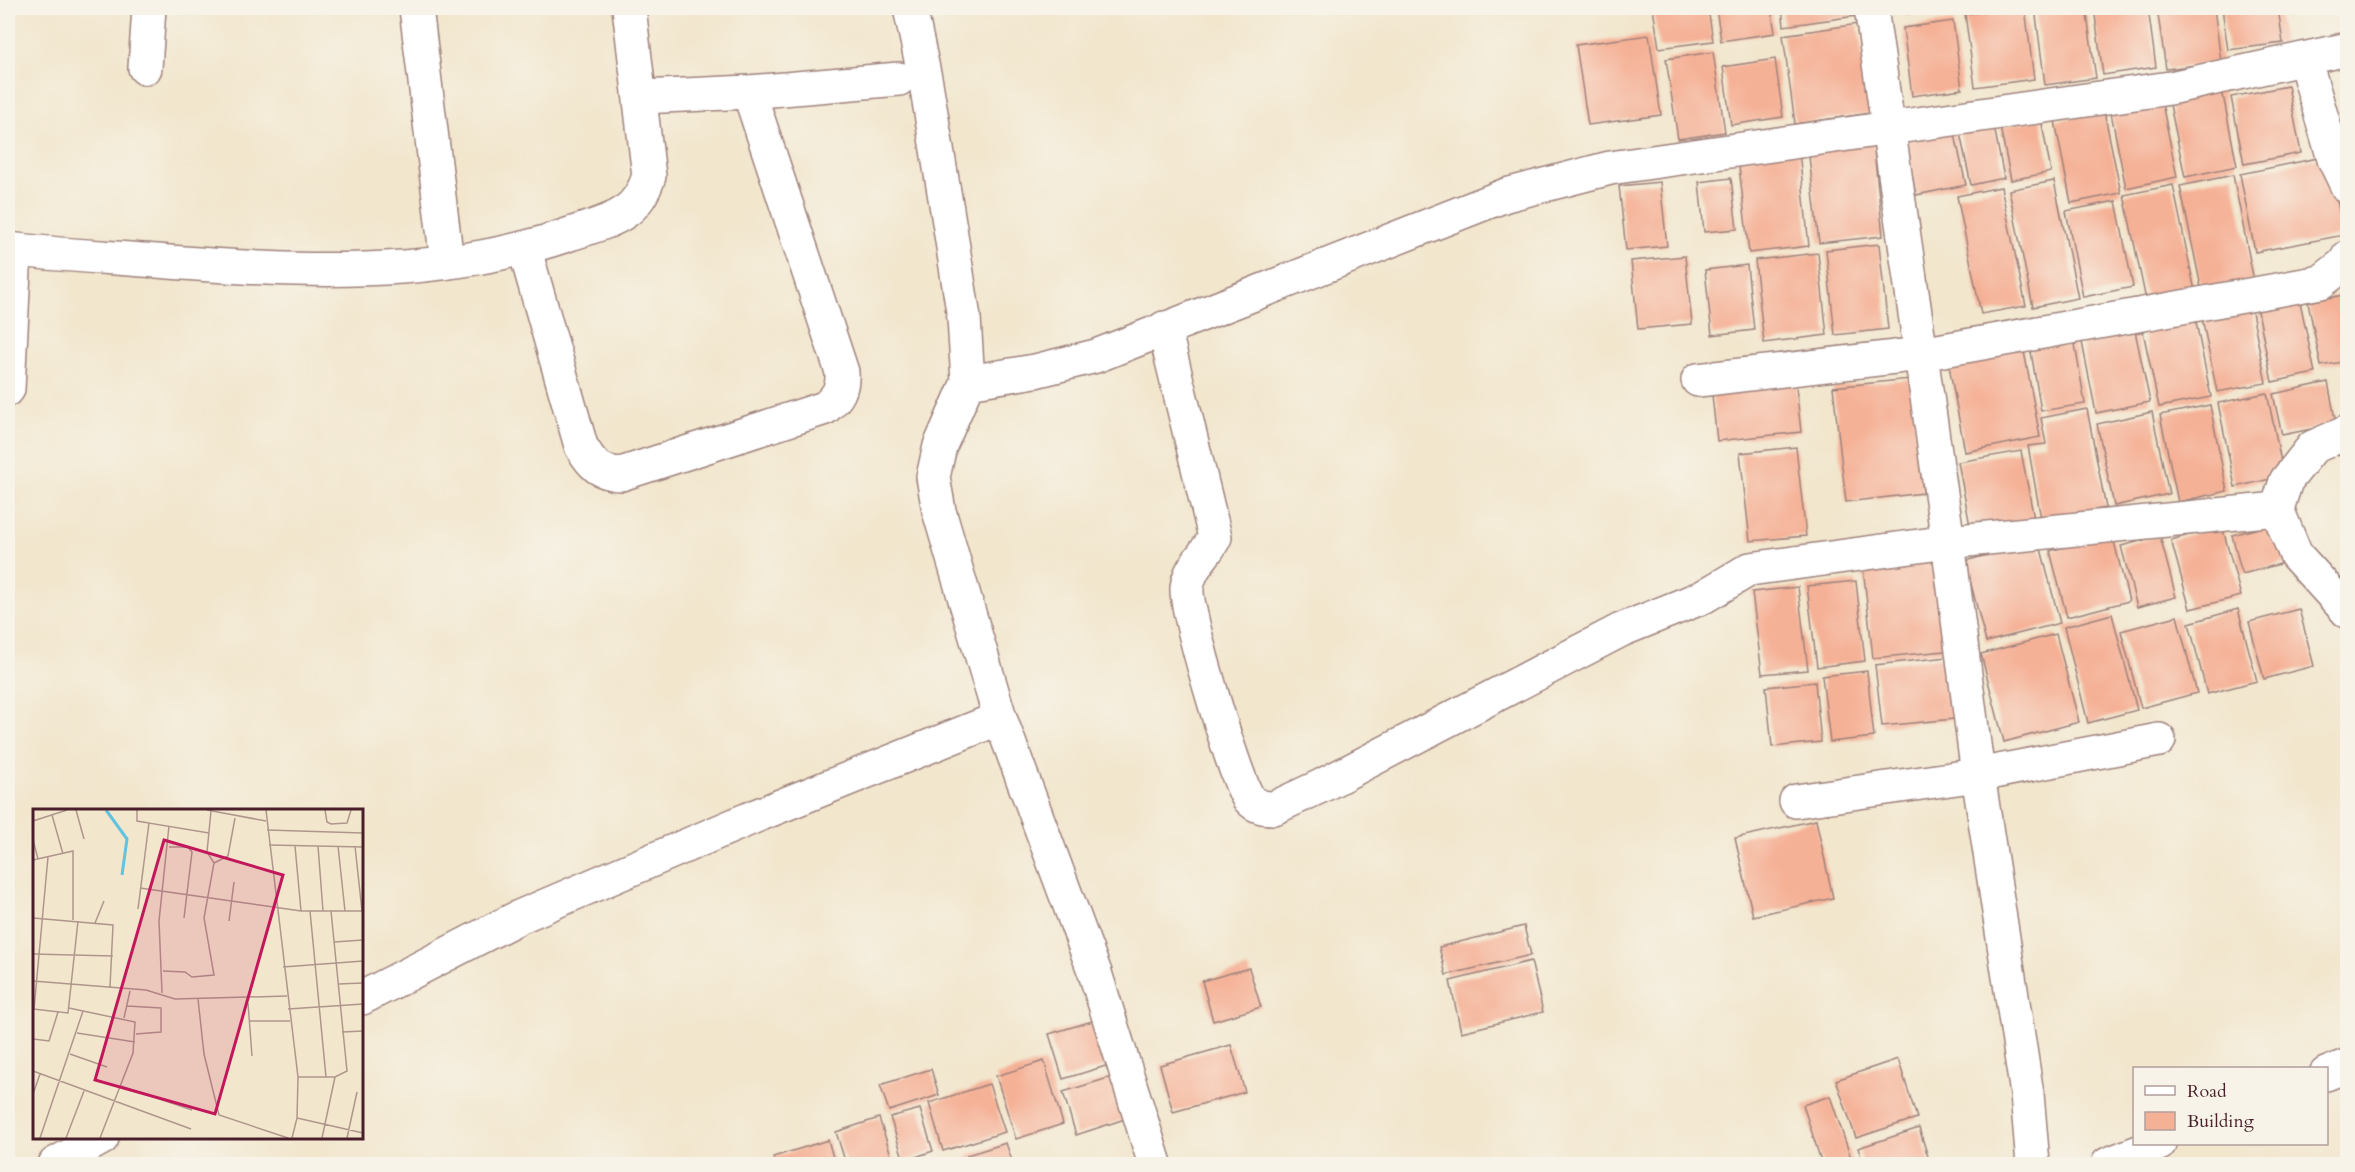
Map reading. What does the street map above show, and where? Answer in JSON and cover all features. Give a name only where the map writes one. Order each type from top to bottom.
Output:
[{"type":"street","points":[[145,68],[149,8]]},
{"type":"street","points":[[416,8],[447,262]]},
{"type":"street","points":[[8,389],[11,250],[227,266],[346,271],[447,262],[525,250],[613,219],[631,210],[643,195],[649,176],[629,8]]},
{"type":"street","points":[[910,8],[926,83],[964,318],[968,382],[940,446],[933,477],[939,512],[1000,718],[1095,973],[1155,1164]]},
{"type":"street","points":[[1871,8],[1922,354],[1978,775],[2025,1082],[2033,1164]]},
{"type":"street","points":[[968,382],[1035,371],[1096,356],[1506,195],[1610,168],[2170,88],[2305,61],[2348,49]]},
{"type":"street","points":[[2305,61],[2334,159],[2348,188]]},
{"type":"street","points":[[641,97],[749,92],[899,80]]},
{"type":"street","points":[[525,250],[581,446],[590,462],[604,473],[621,474],[825,408],[837,398],[843,385],[842,372],[749,92]]},
{"type":"street","points":[[1698,380],[1922,354],[2321,282],[2339,269],[2348,257]]},
{"type":"street","points":[[1164,328],[1215,537],[1208,551],[1189,573],[1188,608],[1236,769],[1249,798],[1256,805],[1265,808],[1274,808],[1321,786],[1621,630],[1703,597],[1750,569],[1948,542],[2277,509]]},
{"type":"street","points":[[2348,432],[2313,447],[2286,481],[2277,509],[2296,555],[2348,612]]},
{"type":"street","points":[[363,997],[519,917],[758,815],[1000,718]]},
{"type":"street","points":[[1796,801],[1978,775],[2158,740]]},
{"type":"street","points":[[2328,1073],[2348,1065]]},
{"type":"street","points":[[55,1164],[99,1139]]},
{"type":"street","points":[[2108,1164],[2154,1145]]},
{"type":"building","points":[[1653,8],[1708,8],[1713,41],[1659,48]]},
{"type":"building","points":[[1716,8],[1771,8],[1775,33],[1721,41]]},
{"type":"building","points":[[1782,8],[1855,8],[1856,16],[1784,26]]},
{"type":"building","points":[[1905,8],[1943,8],[1943,9],[1906,14]]},
{"type":"building","points":[[2025,8],[2034,79],[1975,87],[1965,14]]},
{"type":"building","points":[[2035,8],[2086,8],[2096,78],[2045,85]]},
{"type":"building","points":[[2094,8],[2148,8],[2156,67],[2103,75]]},
{"type":"building","points":[[2157,8],[2214,8],[2221,62],[2166,69]]},
{"type":"building","points":[[2222,8],[2278,8],[2283,43],[2228,50]]},
{"type":"building","points":[[1953,21],[1962,89],[1912,96],[1903,28]]},
{"type":"building","points":[[1858,24],[1871,113],[1795,124],[1783,35]]},
{"type":"building","points":[[1649,35],[1661,115],[1588,125],[1576,45]]},
{"type":"building","points":[[1713,52],[1725,132],[1678,139],[1666,59]]},
{"type":"building","points":[[1775,59],[1783,117],[1731,125],[1723,67]]},
{"type":"building","points":[[2288,86],[2301,153],[2244,164],[2231,97]]},
{"type":"building","points":[[2222,90],[2237,166],[2185,177],[2169,100]]},
{"type":"building","points":[[2162,103],[2177,177],[2126,188],[2111,113]]},
{"type":"building","points":[[2104,111],[2121,193],[2071,203],[2055,121]]},
{"type":"building","points":[[2041,119],[2051,172],[2011,180],[2000,127]]},
{"type":"building","points":[[1994,126],[2004,178],[1971,185],[1960,133]]},
{"type":"building","points":[[1954,130],[1966,185],[1916,195],[1905,140]]},
{"type":"building","points":[[1873,141],[1883,236],[1819,243],[1808,148]]},
{"type":"building","points":[[1799,151],[1809,246],[1749,253],[1738,158]]},
{"type":"building","points":[[2328,156],[2344,235],[2255,252],[2240,174]]},
{"type":"building","points":[[2233,175],[2254,281],[2202,292],[2180,186]]},
{"type":"building","points":[[1731,178],[1737,229],[1704,232],[1699,182]]},
{"type":"building","points":[[2054,181],[2078,298],[2033,307],[2009,190]]},
{"type":"building","points":[[1660,182],[1667,246],[1626,250],[1619,186]]},
{"type":"building","points":[[2173,185],[2195,291],[2146,300],[2124,195]]},
{"type":"building","points":[[2001,187],[2026,306],[1981,314],[1957,196]]},
{"type":"building","points":[[2116,201],[2133,287],[2083,297],[2066,211]]},
{"type":"building","points":[[1879,244],[1888,329],[1835,335],[1826,250]]},
{"type":"building","points":[[1818,253],[1827,335],[1764,343],[1755,260]]},
{"type":"building","points":[[1685,256],[1692,324],[1638,329],[1631,261]]},
{"type":"building","points":[[1747,265],[1754,330],[1712,335],[1705,270]]},
{"type":"building","points":[[2343,295],[2348,317],[2348,361],[2321,366],[2308,302]]},
{"type":"building","points":[[2299,297],[2315,373],[2272,382],[2257,306]]},
{"type":"building","points":[[2250,302],[2266,383],[2217,392],[2201,313]]},
{"type":"building","points":[[2194,312],[2211,397],[2159,407],[2141,322]]},
{"type":"building","points":[[2134,326],[2150,402],[2096,413],[2081,337]]},
{"type":"building","points":[[2074,338],[2085,404],[2041,411],[2030,346]]},
{"type":"building","points":[[2023,346],[2040,437],[1965,452],[1948,360]]},
{"type":"building","points":[[1795,377],[1801,432],[1717,441],[1711,386]]},
{"type":"building","points":[[1910,379],[1923,493],[1846,502],[1833,387]]},
{"type":"building","points":[[2328,382],[2336,424],[2282,435],[2273,394]]},
{"type":"building","points":[[2267,393],[2284,476],[2235,487],[2218,403]]},
{"type":"building","points":[[2210,405],[2227,491],[2178,502],[2160,415]]},
{"type":"building","points":[[2087,409],[2106,508],[2041,519],[2028,446],[2046,444],[2041,418]]},
{"type":"building","points":[[2152,412],[2169,494],[2114,506],[2097,424]]},
{"type":"building","points":[[1796,447],[1806,536],[1750,541],[1740,453]]},
{"type":"building","points":[[2021,451],[2034,519],[1971,531],[1958,462]]},
{"type":"building","points":[[2278,523],[2288,562],[2242,574],[2232,535]]},
{"type":"building","points":[[2222,526],[2241,596],[2190,609],[2171,540]]},
{"type":"building","points":[[2112,534],[2129,601],[2067,617],[2050,551]]},
{"type":"building","points":[[2160,536],[2176,597],[2137,607],[2121,546]]},
{"type":"building","points":[[2039,541],[2060,623],[1986,642],[1965,561]]},
{"type":"building","points":[[1934,559],[1945,651],[1873,658],[1863,567]]},
{"type":"building","points":[[1856,581],[1865,661],[1817,667],[1807,586]]},
{"type":"building","points":[[1798,587],[1808,670],[1762,674],[1752,592]]},
{"type":"building","points":[[2238,609],[2257,681],[2207,694],[2189,623]]},
{"type":"building","points":[[2299,609],[2314,666],[2264,679],[2249,622]]},
{"type":"building","points":[[2112,614],[2137,710],[2088,723],[2064,627]]},
{"type":"building","points":[[2177,616],[2197,693],[2141,708],[2121,631]]},
{"type":"building","points":[[2056,634],[2079,722],[2004,742],[1981,654]]},
{"type":"building","points":[[1947,657],[1954,719],[1882,726],[1875,665]]},
{"type":"building","points":[[1867,671],[1874,737],[1830,742],[1822,676]]},
{"type":"building","points":[[1815,682],[1821,742],[1772,747],[1766,687]]},
{"type":"building","points":[[1816,820],[1833,898],[1753,916],[1735,838]]},
{"type":"building","points":[[1524,926],[1531,955],[1446,975],[1439,947]]},
{"type":"building","points":[[1531,961],[1543,1012],[1461,1032],[1450,981]]},
{"type":"building","points":[[1249,968],[1261,1007],[1213,1021],[1202,981]]},
{"type":"building","points":[[1096,1020],[1109,1065],[1063,1079],[1049,1034]]},
{"type":"building","points":[[1231,1045],[1245,1092],[1173,1112],[1160,1065]]},
{"type":"building","points":[[1898,1059],[1917,1118],[1856,1138],[1836,1080]]},
{"type":"building","points":[[1044,1061],[1063,1124],[1016,1139],[996,1076]]},
{"type":"building","points":[[931,1069],[939,1095],[889,1111],[880,1085]]},
{"type":"building","points":[[1115,1076],[1128,1118],[1076,1135],[1063,1092]]},
{"type":"building","points":[[989,1084],[1005,1132],[943,1151],[929,1103]]},
{"type":"building","points":[[1830,1096],[1853,1164],[1822,1164],[1803,1105]]},
{"type":"building","points":[[920,1109],[933,1151],[904,1161],[890,1117]]},
{"type":"building","points":[[879,1118],[894,1164],[846,1164],[836,1132]]},
{"type":"building","points":[[1919,1128],[1930,1163],[1863,1164],[1858,1148]]},
{"type":"building","points":[[828,1140],[835,1164],[776,1164],[773,1157]]},
{"type":"building","points":[[1006,1143],[1013,1164],[970,1164],[967,1155]]}]
